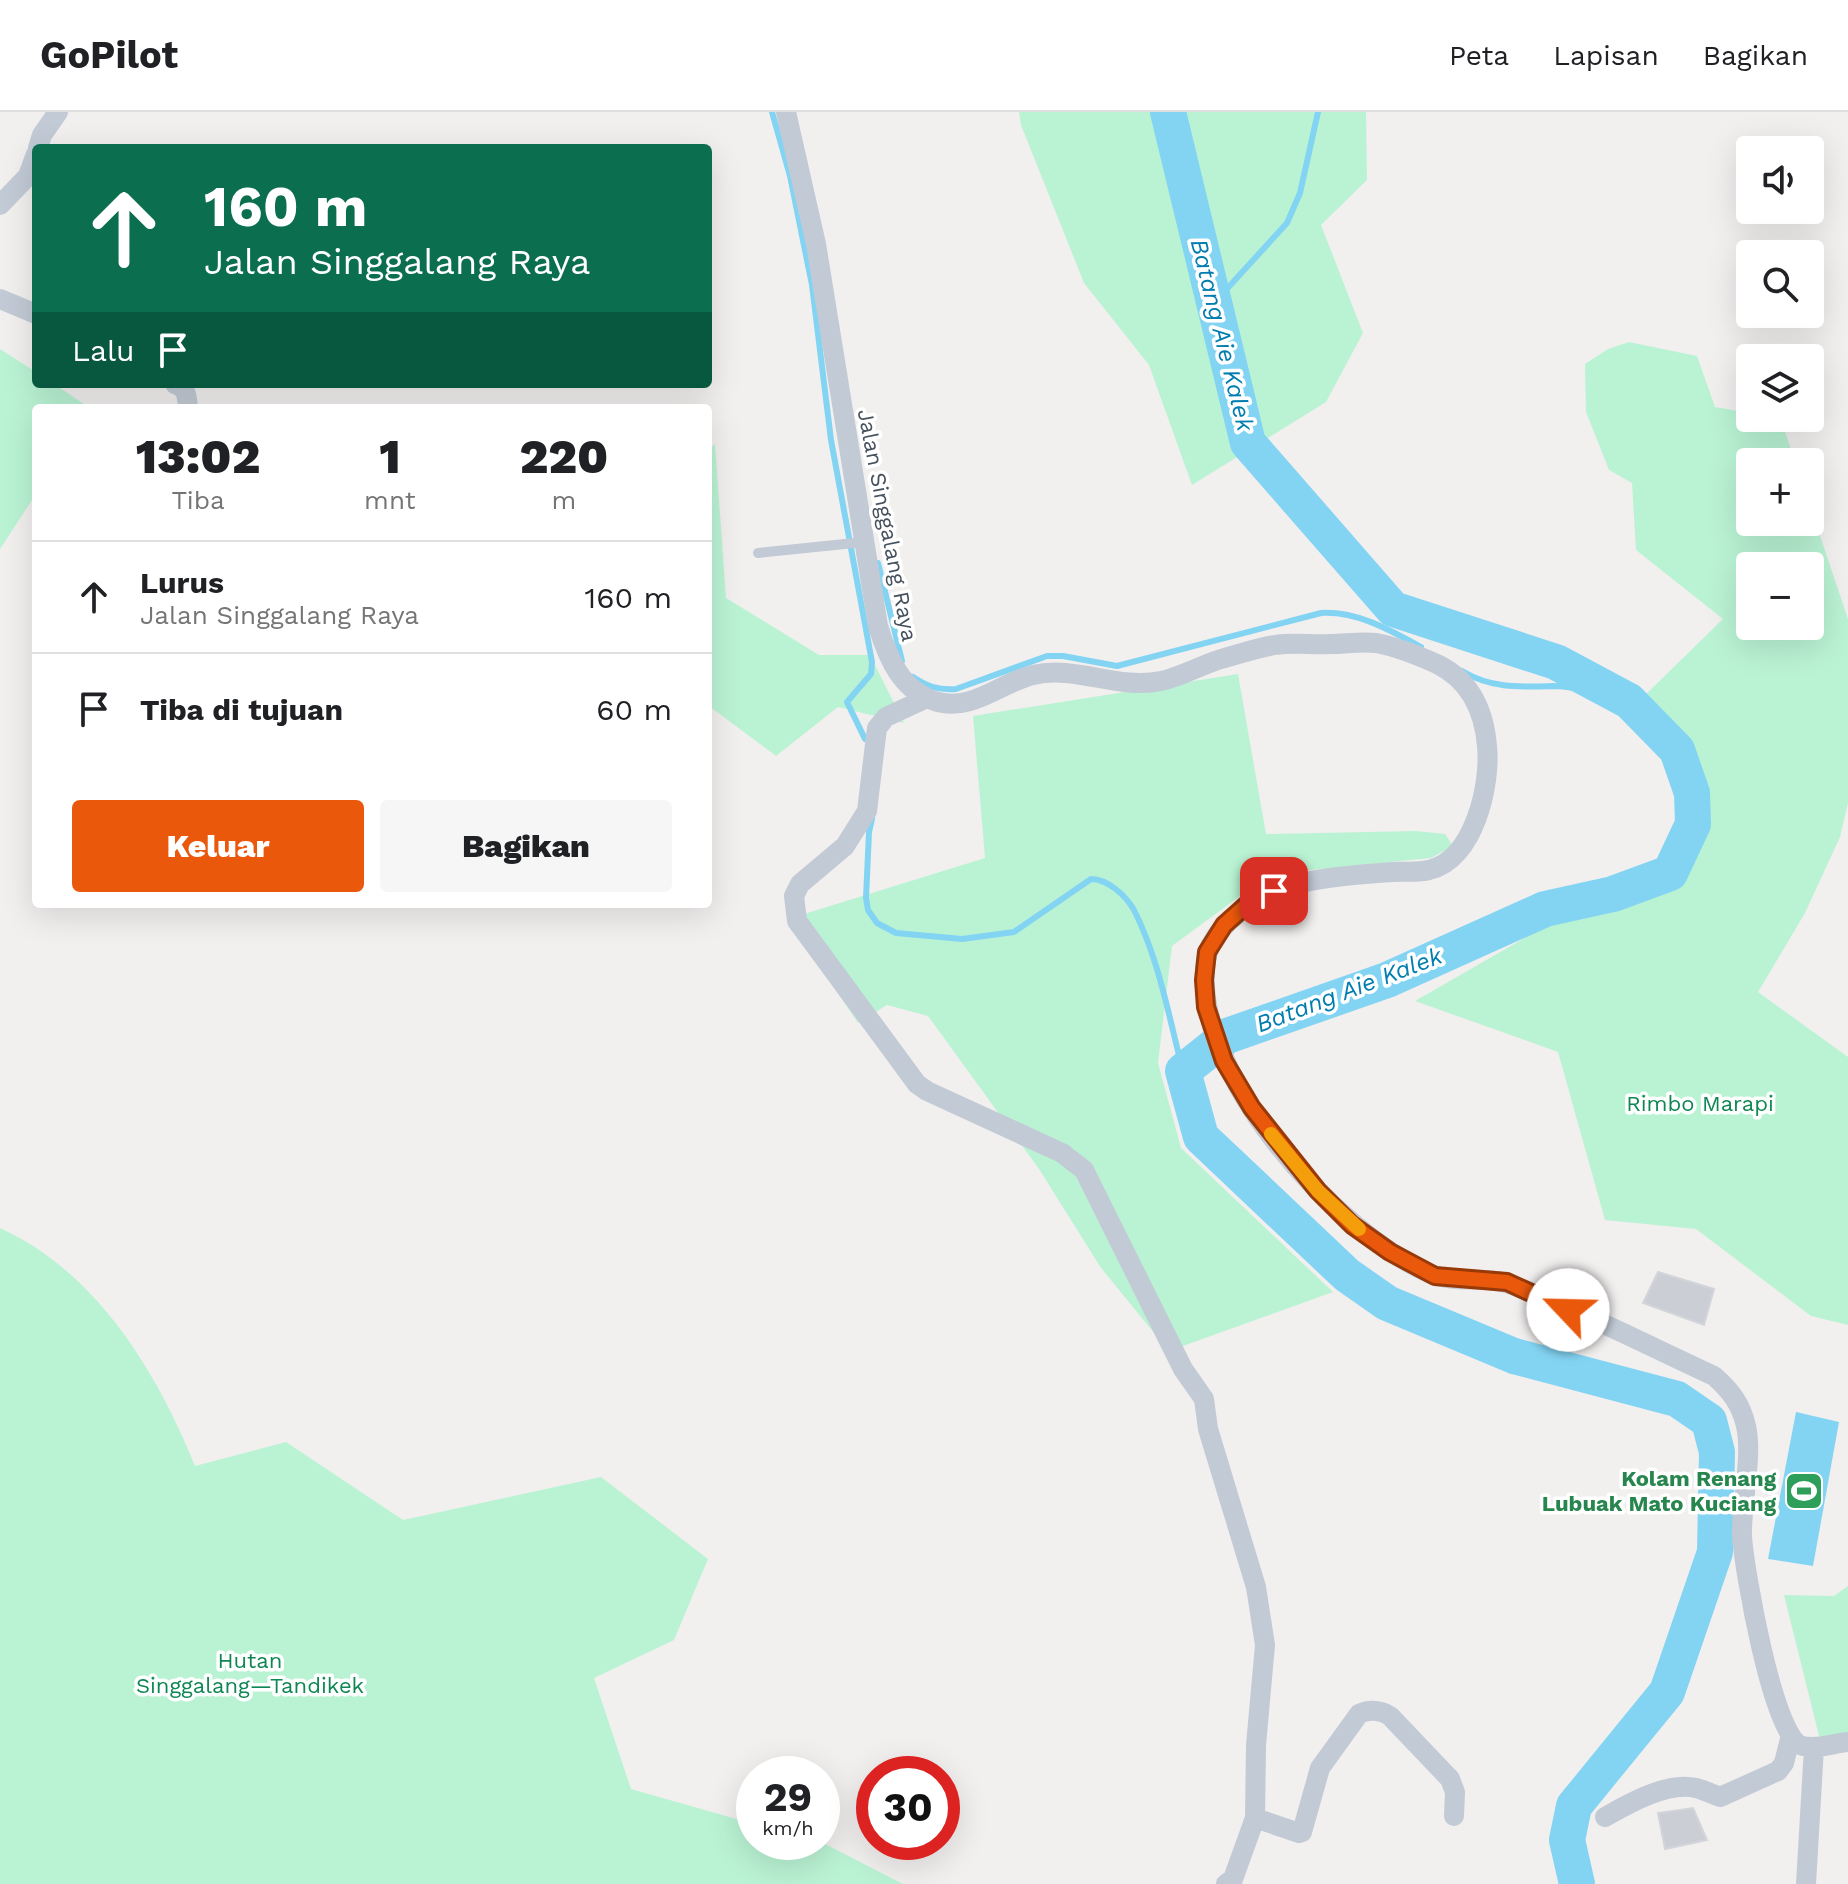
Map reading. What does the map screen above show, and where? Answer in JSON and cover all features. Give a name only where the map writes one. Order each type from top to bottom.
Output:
[{"type":"street","points":[[39,144],[58,112]]},
{"type":"street","name":"Jalan Singgalang Raya","points":[[786,112],[816,244],[878,626],[886,653],[896,671],[908,686],[927,698]]},
{"type":"street","points":[[0,205],[28,176],[32,165]]},
{"type":"street","points":[[0,299],[32,312]]},
{"type":"street","points":[[1226,1884],[1233,1879],[1255,1818],[1256,1745],[1265,1645],[1256,1587],[1208,1429],[1204,1399],[1183,1369],[1084,1170],[1062,1153],[917,1084],[797,921],[794,896],[800,884],[845,846],[867,811],[877,728],[886,717],[927,698],[959,704],[985,697],[1007,683],[1037,674],[1066,671],[1111,682],[1160,681],[1217,660],[1278,644],[1371,642],[1408,651],[1444,668],[1464,682],[1477,702],[1486,728],[1489,759],[1486,792],[1475,826],[1456,853],[1432,870],[1337,876],[1274,891],[1252,900],[1224,925],[1207,952],[1204,980],[1206,1007],[1224,1061],[1252,1108],[1318,1191],[1352,1225],[1390,1252],[1435,1276],[1507,1282],[1714,1376],[1730,1390],[1741,1407],[1747,1431],[1742,1537],[1749,1593],[1767,1668],[1790,1739],[1784,1763],[1771,1776],[1720,1797],[1693,1787],[1667,1790],[1636,1799],[1605,1817]]},
{"type":"street","points":[[1255,1818],[1302,1832],[1320,1768],[1359,1714],[1369,1711],[1390,1716],[1450,1779],[1455,1792],[1454,1816]]},
{"type":"street","points":[[1790,1739],[1805,1747],[1848,1742]]},
{"type":"street","points":[[1806,1884],[1814,1747]]},
{"type":"lane","points":[[758,553],[864,542]]},
{"type":"green space","points":[[1019,112],[1366,112],[1367,180],[1321,225],[1363,333],[1326,402],[1192,485],[1149,365],[1084,283],[1021,125]]},
{"type":"green space","name":"Rimbo Marapi","points":[[1629,342],[1697,356],[1715,407],[1736,411],[1736,432],[1785,432],[1790,448],[1736,448],[1736,536],[1820,536],[1848,619],[1848,803],[1840,837],[1805,913],[1758,992],[1848,1057],[1848,1325],[1811,1316],[1696,1229],[1605,1220],[1558,1052],[1415,1001],[1568,913],[1680,870],[1689,847],[1695,800],[1685,756],[1659,716],[1641,699],[1723,619],[1636,550],[1632,483],[1609,470],[1586,412],[1585,364],[1608,349]]},
{"type":"green space","points":[[0,349],[32,369],[32,388],[60,388],[84,404],[32,404],[32,500],[0,549]]},
{"type":"green space","points":[[715,444],[726,598],[819,655],[870,655],[904,723],[838,707],[776,756],[712,709],[712,447]]},
{"type":"green space","points":[[1238,674],[1266,834],[1416,831],[1445,834],[1453,846],[1431,858],[1270,874],[1172,946],[1158,1063],[1181,1148],[1333,1292],[1169,1351],[1101,1268],[1039,1169],[928,1016],[887,1005],[858,1023],[788,919],[985,858],[973,716]]},
{"type":"green space","name":"Hutan Singgalang—Tandikek","points":[[0,1228],[35,1247],[66,1271],[120,1328],[162,1395],[195,1466],[286,1442],[403,1520],[601,1477],[708,1559],[674,1640],[594,1678],[631,1789],[736,1819],[736,1860],[840,1860],[840,1852],[903,1884],[0,1884]]},
{"type":"green space","points":[[1848,1586],[1848,1745],[1820,1740],[1784,1595],[1834,1596]]},
{"type":"water","name":"Kolam Renang Lubuak Mato Kuciang","points":[[1796,1412],[1839,1422],[1813,1566],[1768,1559]]},
{"type":"building","points":[[1658,1272],[1714,1289],[1704,1325],[1643,1303]]},
{"type":"building","points":[[1693,1808],[1707,1840],[1665,1849],[1658,1813]]},
{"type":"waterway","points":[[772,112],[790,176],[812,285],[831,440],[872,662],[871,674],[847,702],[865,739]]},
{"type":"waterway","name":"Batang Aie Kalek","points":[[1168,112],[1248,443],[1393,609],[1556,662],[1629,701],[1677,750],[1692,793],[1693,824],[1670,873],[1613,894],[1545,909],[1387,980],[1227,1036],[1183,1071],[1201,1137],[1347,1275],[1387,1303],[1514,1356],[1677,1399],[1709,1421],[1717,1452],[1715,1552],[1667,1692],[1574,1806],[1567,1840],[1577,1884]]},
{"type":"waterway","points":[[1214,303],[1287,223],[1300,193],[1318,112]]},
{"type":"waterway","points":[[878,563],[902,661]]},
{"type":"waterway","points":[[913,677],[933,687],[956,689],[1047,656],[1117,666],[1321,613],[1360,618],[1421,647]]},
{"type":"waterway","points":[[1462,671],[1495,684],[1563,686],[1629,701]]},
{"type":"waterway","points":[[872,819],[866,898],[868,910],[877,923],[896,933],[962,939],[1014,932],[1091,879],[1116,889],[1134,910],[1150,948],[1183,1071]]},
{"type":"slow traffic","points":[[1271,1134],[1318,1191],[1359,1229]]},
{"type":"place","name":"Kolam Renang Lubuak Mato Kuciang","points":[[1804,1491]]},
{"type":"route","points":[[1274,891],[1252,900],[1224,925],[1207,952],[1204,980],[1206,1007],[1224,1061],[1252,1108],[1318,1191],[1352,1225],[1390,1252],[1435,1276],[1507,1282],[1568,1310]]}]
